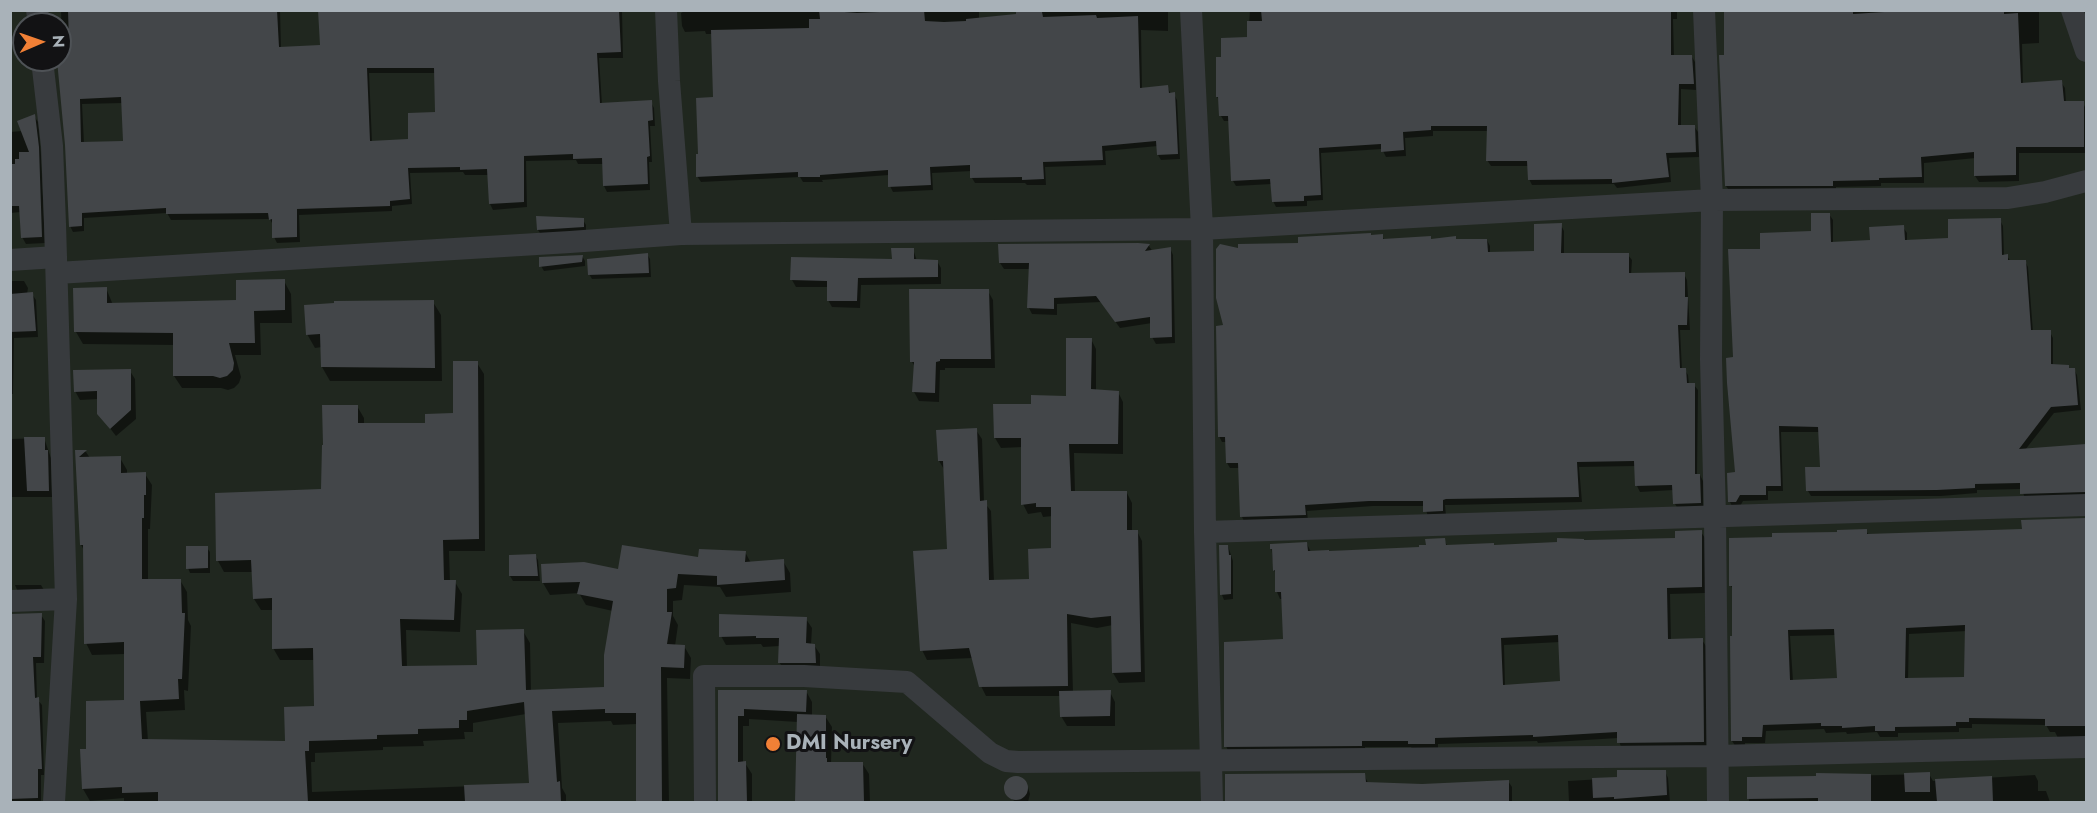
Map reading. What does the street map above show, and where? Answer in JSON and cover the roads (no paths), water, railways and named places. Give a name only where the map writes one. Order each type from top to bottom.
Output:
[{"type":"street","points":[[666,10],[681,234]]},
{"type":"street","points":[[1191,10],[1202,229],[1205,532],[1212,802]]},
{"type":"street","points":[[1704,10],[1712,200],[1711,359],[1718,802]]},
{"type":"street","points":[[2072,10],[2086,51]]},
{"type":"street","points":[[43,72],[52,146],[66,599],[54,802]]},
{"type":"street","points":[[10,260],[57,265],[546,244],[681,234],[1202,229],[1712,200],[2008,198],[2045,192],[2086,181]]},
{"type":"street","points":[[1205,532],[2086,505]]},
{"type":"street","points":[[10,601],[66,599]]},
{"type":"street","points":[[705,802],[704,676],[804,676],[907,682],[990,753],[1006,761],[1716,756],[2086,747]]},
{"type":"place","name":"DMI Nursery","points":[[773,744]]}]
